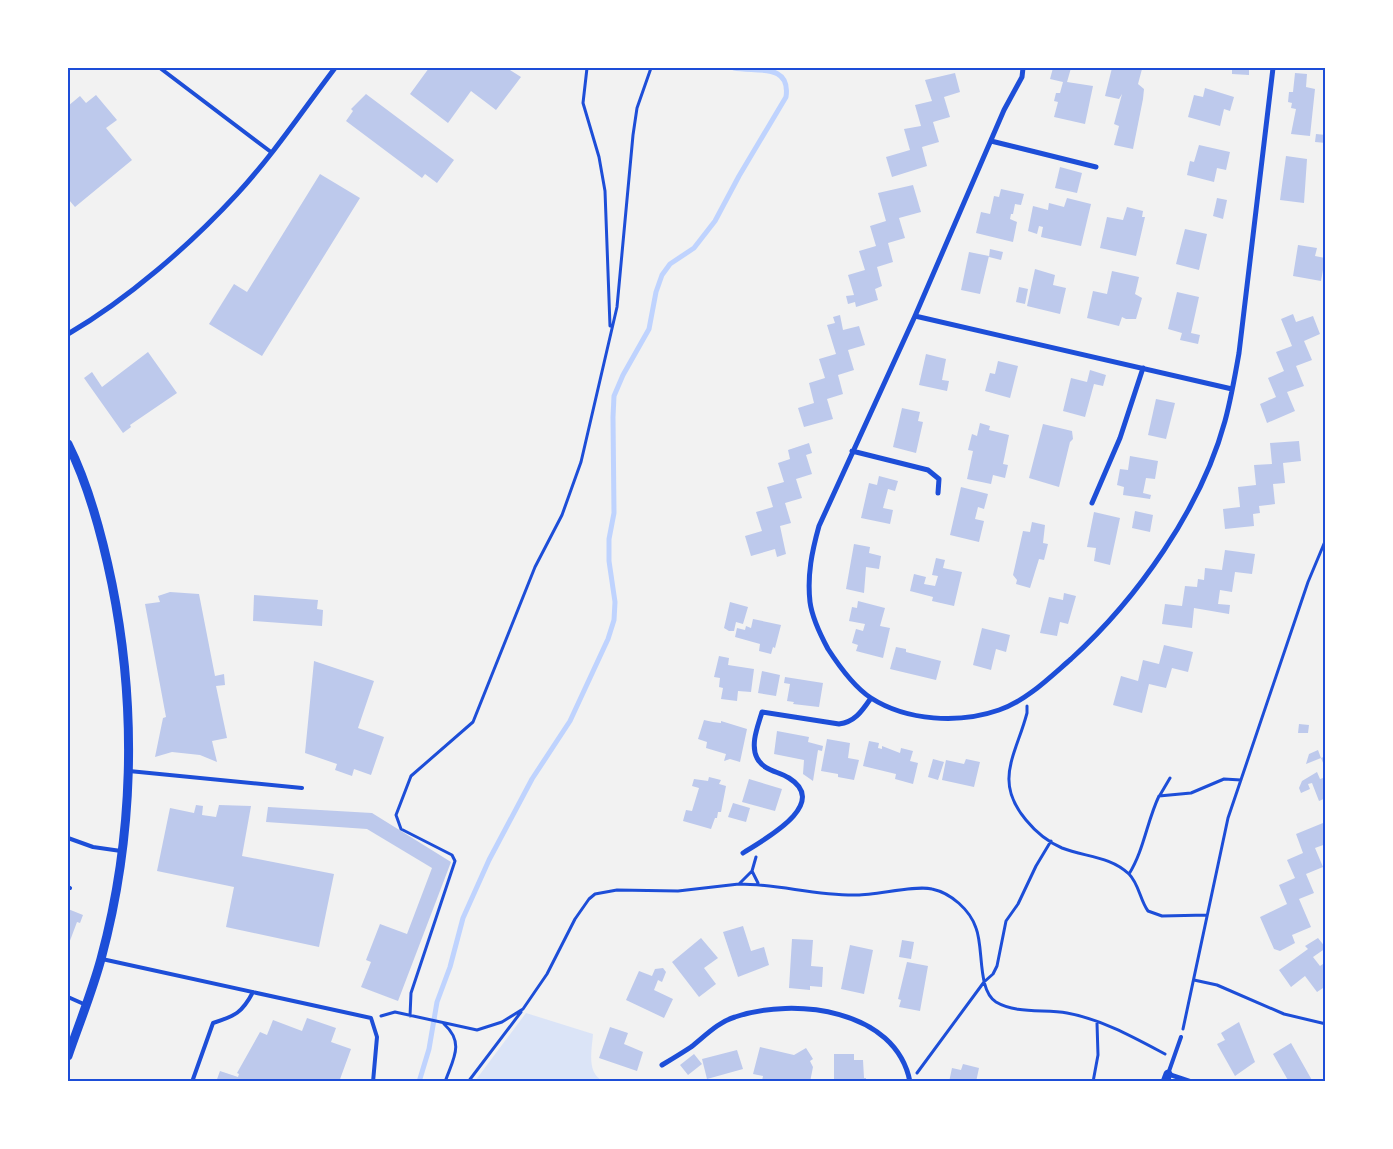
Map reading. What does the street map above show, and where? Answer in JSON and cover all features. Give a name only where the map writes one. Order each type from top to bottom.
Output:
[{"type":"street","points":[[68,334],[138,284],[193,238],[238,193],[336,68]]},
{"type":"street","points":[[1023,68],[1022,77],[991,141],[915,316],[819,526],[810,560],[810,604],[822,638],[836,661],[855,684],[871,698],[893,708],[920,716],[955,720],[999,710],[1039,688],[1086,646],[1134,594],[1166,547],[1201,483],[1224,423],[1239,353],[1273,68]]},
{"type":"street","points":[[991,141],[1096,167]]},
{"type":"street","points":[[915,316],[1232,389]]},
{"type":"street","points":[[1092,503],[1120,438],[1143,368]]},
{"type":"street","points":[[68,444],[106,554],[118,615],[130,725],[129,771],[122,852],[101,959],[68,1056]]},
{"type":"street","points":[[852,452],[928,470],[939,479],[938,493]]},
{"type":"street","points":[[743,853],[794,816],[802,803],[803,796],[796,782],[788,776],[770,770],[757,758],[754,741],[762,712],[839,724],[847,723],[861,712],[871,698]]},
{"type":"street","points":[[662,1065],[717,1026],[734,1017],[779,1010],[818,1011],[855,1018],[878,1030],[895,1048],[908,1069],[910,1082]]},
{"type":"street","points":[[1166,1078],[1192,1082]]},
{"type":"lane","points":[[160,68],[271,152]]},
{"type":"lane","points":[[129,771],[302,788]]},
{"type":"lane","points":[[68,838],[93,847],[122,852]]},
{"type":"lane","points":[[101,959],[372,1018],[377,1037],[374,1082]]},
{"type":"lane","points":[[192,1082],[213,1024],[235,1016],[247,1003],[253,992]]},
{"type":"lane","points":[[68,997],[86,1004]]},
{"type":"lane","points":[[1166,1078],[1182,1036]]},
{"type":"path","points":[[587,68],[583,103],[599,157],[604,191],[610,331]]},
{"type":"path","points":[[410,1016],[411,993],[455,861],[452,855],[401,829],[396,814],[411,776],[473,722],[535,567],[562,515],[582,462],[610,331],[617,307],[633,136],[637,108],[651,68]]},
{"type":"path","points":[[1182,1036],[1228,818],[1308,582],[1326,539]]},
{"type":"path","points":[[1027,695],[1028,713],[1010,766],[1009,790],[1025,819],[1040,834],[1062,848],[1110,862],[1129,875],[1148,911],[1162,916],[1208,915]]},
{"type":"path","points":[[1129,875],[1139,859],[1150,815],[1170,778]]},
{"type":"path","points":[[1159,796],[1192,793],[1224,779],[1241,780]]},
{"type":"path","points":[[916,1074],[984,982],[993,974],[997,966],[1006,921],[1018,904],[1036,866],[1051,841]]},
{"type":"path","points":[[739,884],[752,871],[760,842]]},
{"type":"path","points":[[752,871],[759,884]]},
{"type":"path","points":[[468,1082],[523,1009],[546,974],[575,919],[589,898],[596,894],[617,890],[678,891],[739,884],[759,884],[855,895],[920,888],[932,889],[945,894],[968,912],[975,924],[982,951],[984,982],[987,993],[1000,1004],[1068,1013],[1097,1022],[1135,1038],[1174,1059]]},
{"type":"path","points":[[1194,980],[1217,986],[1284,1014],[1326,1024]]},
{"type":"path","points":[[372,1018],[395,1012],[477,1030],[502,1022],[523,1009]]},
{"type":"path","points":[[1094,1082],[1098,1055],[1097,1022]]},
{"type":"path","points":[[444,1023],[456,1039],[456,1048],[445,1082]]},
{"type":"shaded area","points":[[526,1013],[593,1034],[592,1067],[594,1072],[603,1081],[475,1081]]},
{"type":"building","points":[[429,68],[507,68],[521,77],[496,110],[471,91],[448,123],[410,94]]},
{"type":"building","points":[[1053,68],[1071,68],[1067,82],[1093,86],[1085,124],[1054,117],[1058,102],[1054,101],[1056,93],[1060,93],[1063,82],[1050,79]]},
{"type":"building","points":[[1112,68],[1142,69],[1138,84],[1144,89],[1143,99],[1133,149],[1114,145],[1119,126],[1114,124],[1122,94],[1119,99],[1105,96]]},
{"type":"building","points":[[1232,68],[1249,68],[1249,75],[1232,74]]},
{"type":"building","points":[[955,73],[960,92],[944,97],[950,117],[933,122],[939,142],[922,147],[927,166],[892,177],[886,157],[910,150],[904,129],[921,126],[915,105],[932,101],[925,80]]},
{"type":"building","points":[[1295,73],[1307,74],[1306,87],[1315,89],[1310,136],[1291,134],[1296,109],[1291,108],[1292,103],[1288,102],[1289,92],[1293,92]]},
{"type":"building","points":[[1205,88],[1234,97],[1230,111],[1224,109],[1220,126],[1188,117],[1194,95],[1203,97]]},
{"type":"building","points":[[366,94],[454,160],[437,183],[425,174],[422,178],[346,121],[353,111],[351,109]]},
{"type":"building","points":[[96,95],[117,120],[106,128],[132,160],[75,207],[69,200],[68,202],[68,106],[80,96],[86,103]]},
{"type":"building","points":[[1316,134],[1326,135],[1326,143],[1315,142]]},
{"type":"building","points":[[1199,145],[1230,152],[1226,170],[1217,168],[1214,182],[1187,175],[1190,161],[1194,162]]},
{"type":"building","points":[[1286,156],[1307,159],[1304,203],[1280,200]]},
{"type":"building","points":[[1060,167],[1082,173],[1077,193],[1055,188]]},
{"type":"building","points":[[320,174],[360,198],[262,356],[209,324],[234,284],[247,292]]},
{"type":"building","points":[[913,185],[921,212],[899,218],[905,238],[888,243],[893,262],[877,267],[882,286],[875,289],[878,300],[856,307],[855,302],[848,304],[846,296],[854,295],[848,275],[865,270],[859,251],[876,246],[870,226],[886,221],[878,193]]},
{"type":"building","points":[[1001,189],[1024,194],[1021,205],[1015,204],[1013,214],[1011,214],[1010,219],[1017,222],[1013,242],[976,233],[981,212],[990,214],[994,196],[999,197]]},
{"type":"building","points":[[1067,198],[1091,204],[1081,246],[1041,237],[1043,227],[1039,226],[1037,234],[1028,231],[1033,206],[1048,210],[1049,203],[1064,207]]},
{"type":"building","points":[[1217,198],[1227,200],[1223,219],[1213,216]]},
{"type":"building","points":[[1127,207],[1143,211],[1142,217],[1145,217],[1136,256],[1100,248],[1107,217],[1123,220]]},
{"type":"building","points":[[1185,229],[1207,234],[1199,270],[1176,264]]},
{"type":"building","points":[[1298,245],[1317,248],[1315,256],[1325,258],[1321,281],[1293,276]]},
{"type":"building","points":[[990,249],[1003,252],[1001,260],[989,257]]},
{"type":"building","points":[[969,252],[989,256],[980,294],[961,290]]},
{"type":"building","points":[[1035,269],[1055,275],[1053,285],[1066,288],[1060,314],[1027,306]]},
{"type":"building","points":[[1112,271],[1139,277],[1135,294],[1142,298],[1136,319],[1122,317],[1119,326],[1087,318],[1093,291],[1107,294]]},
{"type":"building","points":[[1019,287],[1028,289],[1025,304],[1016,302]]},
{"type":"building","points":[[1177,292],[1199,297],[1191,333],[1200,335],[1198,344],[1180,340],[1182,333],[1168,329]]},
{"type":"building","points":[[1293,314],[1296,322],[1313,316],[1320,334],[1304,341],[1312,360],[1296,366],[1304,386],[1287,392],[1295,411],[1267,423],[1260,404],[1276,397],[1268,378],[1284,371],[1276,352],[1292,346],[1281,319]]},
{"type":"building","points":[[840,315],[843,330],[859,326],[865,345],[848,350],[854,370],[838,375],[843,394],[827,399],[833,419],[804,427],[798,408],[814,403],[809,383],[825,378],[819,359],[836,354],[827,325],[835,323],[833,317]]},
{"type":"building","points":[[148,352],[177,393],[130,425],[131,427],[123,433],[84,378],[92,372],[102,387]]},
{"type":"building","points":[[926,354],[946,359],[942,380],[949,381],[947,391],[919,385]]},
{"type":"building","points":[[998,361],[1018,366],[1010,398],[985,391],[990,373],[995,374]]},
{"type":"building","points":[[1090,370],[1106,375],[1103,386],[1094,384],[1085,417],[1063,411],[1071,378],[1087,382]]},
{"type":"building","points":[[1156,399],[1175,403],[1166,439],[1148,435]]},
{"type":"building","points":[[902,408],[920,412],[918,421],[923,422],[916,453],[893,447]]},
{"type":"building","points":[[980,423],[990,426],[989,430],[1009,435],[1003,464],[1008,465],[1005,478],[993,475],[991,484],[967,479],[973,451],[968,450],[972,434],[977,436]]},
{"type":"building","points":[[1043,424],[1072,431],[1073,439],[1070,442],[1059,487],[1029,478]]},
{"type":"building","points":[[1299,441],[1301,461],[1283,463],[1285,483],[1273,484],[1275,504],[1259,506],[1260,513],[1253,514],[1254,526],[1225,529],[1223,509],[1240,507],[1238,487],[1256,485],[1254,465],[1272,464],[1270,443]]},
{"type":"building","points":[[809,443],[812,453],[806,455],[812,474],[796,479],[802,498],[785,503],[791,523],[780,526],[786,554],[777,557],[775,549],[751,556],[745,536],[762,531],[756,512],[773,507],[767,487],[784,482],[778,463],[790,459],[788,450]]},
{"type":"building","points":[[1130,456],[1158,461],[1155,479],[1146,478],[1143,493],[1151,495],[1150,499],[1123,495],[1124,487],[1117,485],[1120,469],[1128,470]]},
{"type":"building","points":[[879,476],[898,481],[895,491],[888,489],[883,508],[893,510],[890,524],[861,518],[869,483],[877,485]]},
{"type":"building","points":[[961,487],[988,494],[984,509],[978,507],[975,519],[984,521],[979,542],[950,535]]},
{"type":"building","points":[[1135,511],[1153,515],[1150,532],[1132,528]]},
{"type":"building","points":[[1094,512],[1120,518],[1110,565],[1094,561],[1096,548],[1087,547]]},
{"type":"building","points":[[1032,522],[1045,525],[1043,543],[1048,544],[1044,560],[1039,559],[1030,588],[1016,584],[1017,580],[1013,575],[1023,531],[1030,532]]},
{"type":"building","points":[[854,544],[870,547],[869,553],[881,556],[879,569],[866,567],[864,593],[846,589]]},
{"type":"building","points":[[1225,550],[1255,554],[1252,574],[1235,572],[1232,592],[1220,590],[1218,604],[1230,605],[1229,614],[1194,608],[1192,628],[1162,624],[1165,604],[1182,606],[1185,586],[1197,587],[1198,579],[1204,580],[1205,568],[1222,570]]},
{"type":"building","points":[[936,558],[945,560],[943,568],[962,572],[954,606],[932,601],[933,597],[910,591],[914,574],[926,577],[924,584],[935,586],[938,576],[932,575]]},
{"type":"building","points":[[170,592],[199,594],[215,676],[224,674],[225,685],[216,686],[227,738],[212,741],[217,762],[200,755],[172,752],[155,757],[163,718],[166,717],[145,604],[160,602],[158,596]]},
{"type":"building","points":[[1064,593],[1076,596],[1068,624],[1060,622],[1057,636],[1040,633],[1049,597],[1063,600]]},
{"type":"building","points":[[254,595],[318,600],[317,609],[323,610],[322,626],[253,621]]},
{"type":"building","points":[[858,601],[885,608],[880,626],[890,628],[883,658],[856,651],[858,645],[852,643],[856,629],[863,631],[865,624],[849,621],[852,607],[857,608]]},
{"type":"building","points":[[730,602],[748,607],[743,624],[736,622],[734,631],[724,628]]},
{"type":"building","points":[[753,619],[781,625],[775,648],[773,647],[771,654],[759,651],[760,644],[735,637],[737,628],[745,630],[746,626],[751,628]]},
{"type":"building","points":[[982,628],[1010,635],[1006,652],[996,649],[991,670],[973,665]]},
{"type":"building","points":[[1164,645],[1193,652],[1188,672],[1172,668],[1166,688],[1149,684],[1142,713],[1113,705],[1121,676],[1138,681],[1143,660],[1159,664]]},
{"type":"building","points":[[896,647],[906,649],[906,652],[941,661],[936,680],[890,669]]},
{"type":"building","points":[[719,656],[729,658],[728,665],[754,669],[751,692],[738,691],[737,701],[721,699],[723,688],[719,687],[720,678],[714,677]]},
{"type":"building","points":[[314,661],[374,681],[358,728],[384,737],[371,775],[354,769],[352,776],[335,770],[337,764],[305,753]]},
{"type":"building","points":[[762,671],[780,675],[776,696],[758,693]]},
{"type":"building","points":[[785,677],[823,683],[819,707],[793,704],[794,702],[787,701],[790,684],[784,683]]},
{"type":"building","points":[[704,720],[721,723],[721,721],[747,729],[740,762],[730,759],[724,761],[726,754],[706,748],[707,742],[698,739]]},
{"type":"building","points":[[1299,724],[1309,725],[1308,733],[1298,733]]},
{"type":"building","points":[[777,731],[809,737],[808,742],[823,746],[822,751],[818,750],[813,781],[803,774],[804,760],[774,754]]},
{"type":"building","points":[[827,739],[850,743],[848,758],[859,760],[854,780],[838,777],[838,774],[821,771]]},
{"type":"building","points":[[869,741],[879,743],[878,748],[882,749],[882,746],[900,753],[901,748],[913,751],[910,761],[918,763],[913,784],[895,779],[896,774],[863,766]]},
{"type":"building","points":[[1318,750],[1321,758],[1306,764],[1309,754]]},
{"type":"building","points":[[1326,756],[1326,770],[1321,758]]},
{"type":"building","points":[[933,759],[944,762],[938,780],[928,777]]},
{"type":"building","points":[[966,759],[980,762],[974,787],[942,780],[946,760],[964,764]]},
{"type":"building","points":[[1317,772],[1320,779],[1326,777],[1326,798],[1319,801],[1312,783],[1308,784],[1310,789],[1301,793],[1299,788],[1302,781]]},
{"type":"building","points":[[709,777],[721,780],[719,784],[726,786],[721,812],[718,812],[711,829],[683,821],[686,810],[692,811],[699,788],[692,786],[694,779],[708,781]]},
{"type":"building","points":[[749,779],[782,789],[775,811],[742,802]]},
{"type":"building","points":[[733,803],[750,808],[746,822],[728,817]]},
{"type":"building","points":[[196,805],[203,806],[202,815],[216,817],[219,805],[251,806],[242,856],[334,874],[319,947],[226,927],[234,887],[157,871],[170,808],[194,813]]},
{"type":"building","points":[[268,807],[372,813],[451,862],[398,1001],[361,987],[371,962],[366,960],[380,924],[407,934],[432,868],[367,829],[266,822]]},
{"type":"building","points":[[1323,823],[1326,830],[1326,844],[1315,848],[1323,867],[1306,874],[1314,893],[1299,899],[1311,927],[1292,935],[1295,943],[1280,951],[1274,949],[1260,917],[1287,904],[1279,885],[1295,878],[1287,860],[1303,853],[1296,834]]},
{"type":"building","points":[[68,909],[83,915],[80,923],[77,922],[68,946]]},
{"type":"building","points":[[743,926],[751,951],[764,947],[769,965],[738,977],[723,932]]},
{"type":"building","points":[[701,938],[718,958],[704,968],[716,984],[699,997],[672,962]]},
{"type":"building","points":[[1318,938],[1326,948],[1313,957],[1320,966],[1326,962],[1326,986],[1317,992],[1305,976],[1291,987],[1279,970],[1308,949],[1305,946]]},
{"type":"building","points":[[792,939],[813,940],[811,966],[823,967],[822,987],[810,986],[810,990],[789,988]]},
{"type":"building","points":[[902,940],[914,942],[911,959],[899,957]]},
{"type":"building","points":[[850,945],[873,950],[864,994],[841,989]]},
{"type":"building","points":[[907,962],[928,966],[920,1011],[899,1007],[901,1000],[898,999]]},
{"type":"building","points":[[663,968],[666,972],[662,982],[658,980],[654,990],[673,999],[664,1018],[626,1000],[639,971],[652,976],[655,969]]},
{"type":"building","points":[[307,1018],[336,1028],[331,1042],[351,1049],[339,1082],[216,1082],[220,1071],[238,1077],[239,1074],[237,1073],[260,1032],[267,1035],[273,1020],[302,1031]]},
{"type":"building","points":[[1239,1022],[1255,1062],[1235,1076],[1217,1044],[1225,1040],[1221,1033]]},
{"type":"building","points":[[610,1027],[628,1033],[624,1044],[643,1052],[637,1071],[599,1058]]},
{"type":"building","points":[[1291,1043],[1313,1082],[1289,1082],[1273,1054]]},
{"type":"building","points":[[760,1047],[794,1055],[806,1048],[813,1059],[810,1061],[813,1067],[810,1082],[799,1079],[799,1082],[772,1079],[772,1082],[762,1081],[763,1076],[753,1074]]},
{"type":"building","points":[[737,1050],[743,1069],[707,1079],[702,1059]]},
{"type":"building","points":[[694,1054],[702,1064],[688,1075],[680,1065]]},
{"type":"building","points":[[834,1054],[854,1054],[854,1060],[863,1060],[866,1082],[834,1082]]},
{"type":"building","points":[[963,1064],[979,1068],[976,1082],[949,1082],[952,1068],[961,1070]]},
{"type":"waterway","points":[[419,1082],[429,1049],[437,1002],[450,967],[463,918],[489,860],[532,779],[570,721],[608,639],[614,620],[615,602],[609,561],[609,539],[614,513],[614,396],[623,375],[649,329],[656,292],[662,275],[670,264],[694,248],[715,221],[739,176],[786,97],[786,86],[778,74],[770,71],[734,68]]}]
